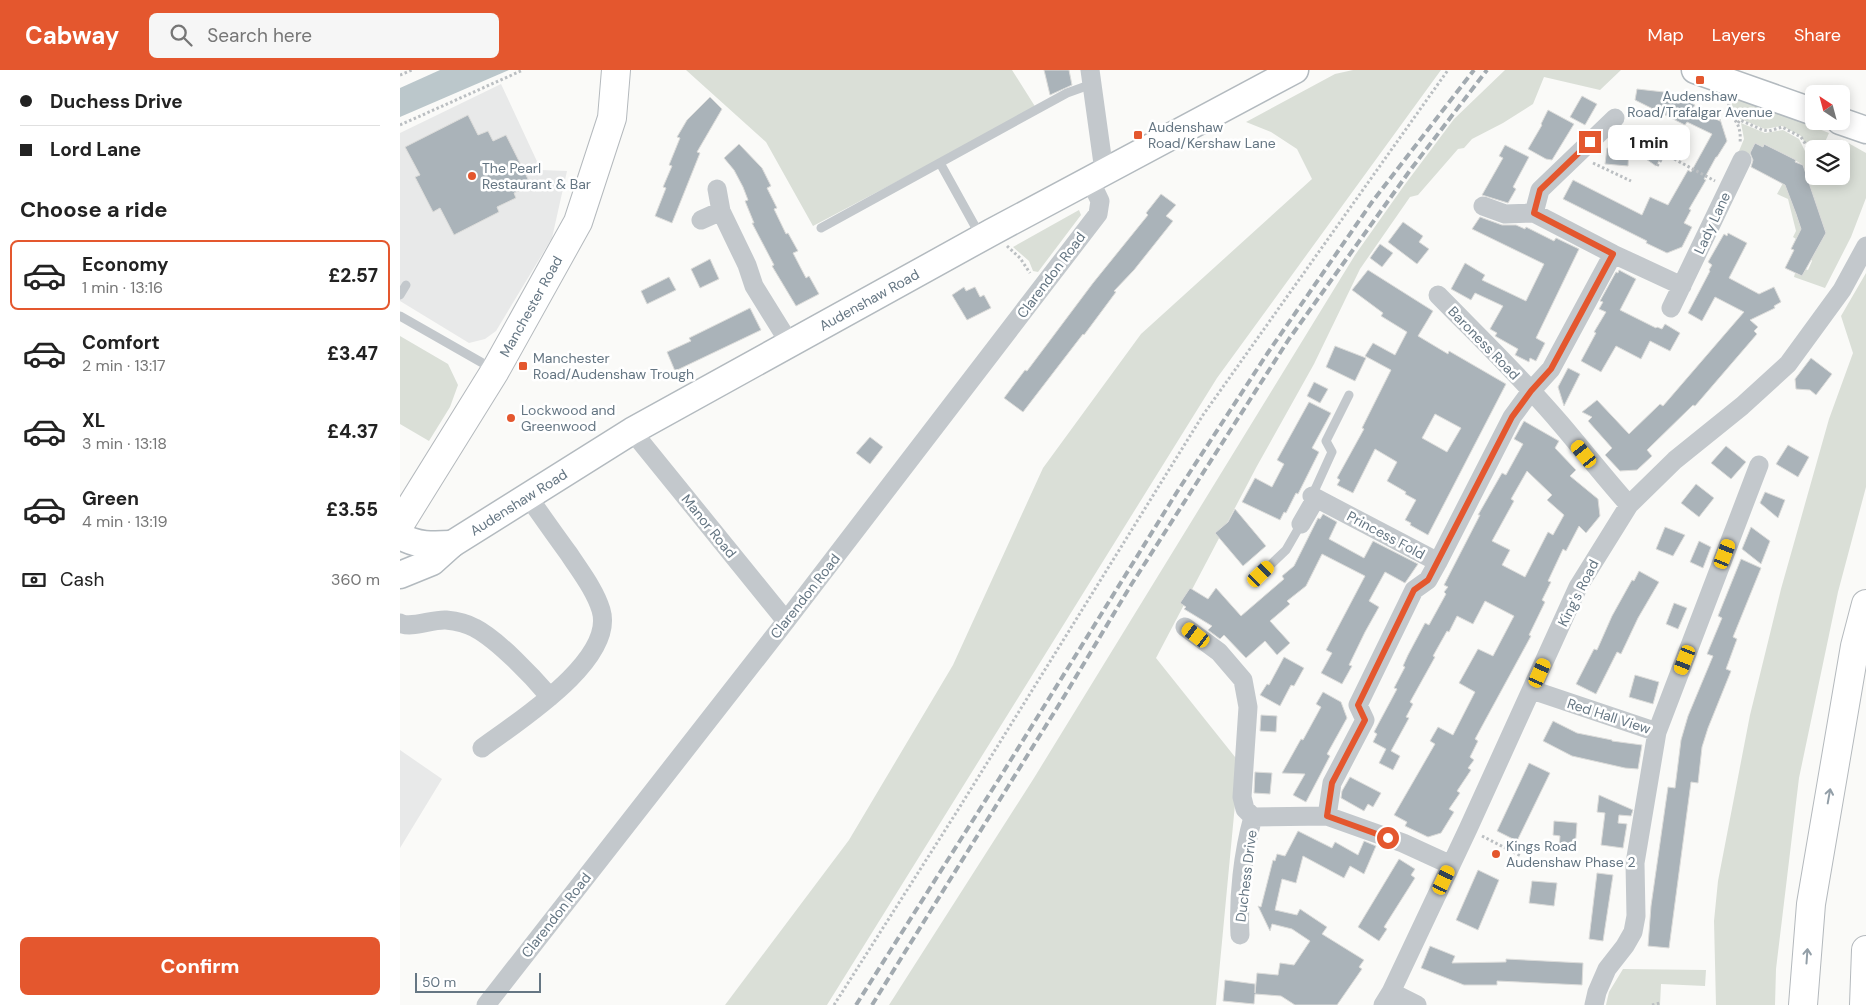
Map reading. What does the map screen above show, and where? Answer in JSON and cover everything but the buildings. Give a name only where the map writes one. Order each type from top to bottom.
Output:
[{"type":"highway","name":"Manchester Road","points":[[400,524],[495,371],[578,222],[612,118],[616,70]]},
{"type":"highway","points":[[1803,1005],[1811,904],[1855,646],[1866,604]]},
{"type":"highway","points":[[1864,1005],[1866,950]]},
{"type":"main road","name":"Audenshaw Road","points":[[400,575],[432,562],[452,544],[527,495],[632,431],[987,235],[1295,70]]},
{"type":"main road","points":[[1695,70],[1739,77],[1805,108]]},
{"type":"main road","points":[[1850,124],[1866,130]]},
{"type":"main road","points":[[400,536],[417,544],[452,544]]},
{"type":"street","name":"Clarendon Road","points":[[486,1005],[786,621],[1098,214],[1100,201],[1091,77]]},
{"type":"street","points":[[1534,213],[1540,190],[1615,118]]},
{"type":"street","name":"Lady Lane","points":[[1671,308],[1729,188],[1740,155]]},
{"type":"street","points":[[717,189],[721,211],[744,259],[754,286],[790,344]]},
{"type":"street","points":[[1483,206],[1505,214],[1534,213],[1613,254],[1682,286]]},
{"type":"street","points":[[701,220],[721,211]]},
{"type":"street","name":"King's Road","points":[[1387,999],[1468,829],[1578,587],[1629,505],[1675,460],[1742,406],[1788,364],[1842,290],[1866,246]]},
{"type":"street","name":"Princess Fold","points":[[1314,497],[1438,562],[1512,417],[1531,391],[1551,369],[1613,254]]},
{"type":"street","name":"Baroness Road","points":[[1438,295],[1531,391],[1560,423],[1596,469],[1629,505]]},
{"type":"street","name":"Manor Road","points":[[632,431],[786,621]]},
{"type":"street","points":[[1594,1005],[1597,992],[1607,969],[1625,946],[1633,932],[1636,916],[1635,863],[1657,732],[1760,464]]},
{"type":"street","points":[[482,748],[550,697],[576,673],[596,647],[601,632],[601,611],[595,596],[581,572],[527,495]]},
{"type":"street","points":[[1301,524],[1314,497]]},
{"type":"street","points":[[1327,816],[1332,783],[1365,720],[1358,705],[1414,590],[1428,580],[1438,562]]},
{"type":"street","points":[[400,623],[410,626],[430,620],[443,620],[467,624],[477,629],[515,661],[550,697]]},
{"type":"street","name":"Duchess Drive","points":[[1185,627],[1219,652],[1243,680],[1248,707],[1242,797],[1245,809],[1253,817],[1327,816],[1403,843],[1451,865]]},
{"type":"street","name":"Red Hall View","points":[[1532,690],[1657,732]]},
{"type":"street","name":"Duchess Drive","points":[[1240,935],[1239,917],[1247,840],[1253,817]]},
{"type":"street","points":[[1387,999],[1417,1005]]},
{"type":"lane","points":[[821,228],[1067,93],[1091,77]]},
{"type":"lane","points":[[940,163],[987,235]]},
{"type":"lane","points":[[400,295],[406,285]]},
{"type":"lane","points":[[400,316],[495,371]]},
{"type":"lane","points":[[1314,497],[1332,452],[1326,441],[1349,395]]},
{"type":"lane","points":[[1256,583],[1261,574],[1286,550],[1301,524]]},
{"type":"path","points":[[400,75],[412,70]]},
{"type":"path","points":[[400,125],[523,70]]},
{"type":"path","points":[[834,1005],[956,813],[1203,415],[1448,70]]},
{"type":"path","points":[[1739,77],[1727,113],[1738,123],[1741,136],[1740,155]]},
{"type":"path","points":[[1738,123],[1740,120],[1769,131],[1782,128],[1800,137],[1805,144]]},
{"type":"path","points":[[1577,154],[1631,181]]},
{"type":"path","points":[[1658,166],[1665,154],[1729,188]]},
{"type":"path","points":[[987,235],[1020,258],[1030,272],[1031,287],[1027,306]]},
{"type":"path","points":[[1468,829],[1521,856]]},
{"type":"path","points":[[1652,1005],[1660,1004]]},
{"type":"shaded area","points":[[440,70],[509,70],[400,117],[400,88]]},
{"type":"shaded area","points":[[686,70],[1012,70],[1036,108],[813,226],[766,142]]},
{"type":"shaded area","points":[[1353,70],[1441,70],[1217,378],[827,1005],[725,1005],[849,840],[953,665],[1043,468],[1141,334],[1312,179],[1297,149],[1271,132],[1246,122],[1335,74]]},
{"type":"shaded area","points":[[1505,70],[1621,70],[1600,90],[1544,77],[1533,104],[1503,123],[1472,139],[1464,148],[1458,149],[1418,195],[1410,197],[1360,269],[1314,364],[1257,466],[1156,658],[1239,762],[1216,1005],[889,1005],[1034,778],[1355,255],[1454,119]]},
{"type":"shaded area","points":[[501,84],[541,170],[567,171],[552,238],[496,331],[485,339],[469,343],[400,301],[400,133]]},
{"type":"shaded area","points":[[1734,95],[1805,123],[1805,130],[1822,130],[1829,133],[1826,140],[1805,140],[1805,143],[1801,136],[1782,126],[1765,129],[1730,113]]},
{"type":"shaded area","points":[[1741,123],[1765,133],[1783,130],[1799,139],[1805,151],[1805,172],[1803,165],[1764,144],[1763,147],[1755,143],[1748,157],[1739,151],[1744,139]]},
{"type":"shaded area","points":[[1850,144],[1866,153],[1866,198],[1851,237],[1825,288],[1794,277],[1795,273],[1802,276],[1805,269],[1808,270],[1811,259],[1823,237],[1809,185],[1850,185]]},
{"type":"shaded area","points":[[1783,183],[1789,188],[1798,213],[1796,214],[1803,230],[1796,239],[1793,237],[1796,231],[1788,199],[1777,194]]},
{"type":"shaded area","points":[[1079,210],[1081,215],[1038,272],[1033,271],[1029,261],[1013,247]]},
{"type":"shaded area","points":[[1866,273],[1866,487],[1838,592],[1799,778],[1776,969],[1775,1005],[1716,1005],[1714,921],[1718,881],[1750,715],[1781,589],[1829,419],[1853,353],[1841,316]]},
{"type":"shaded area","points":[[400,336],[448,364],[458,385],[450,407],[429,441],[400,424]]},
{"type":"shaded area","points":[[400,750],[442,779],[400,848]]},
{"type":"shaded area","points":[[1623,969],[1706,970],[1705,986],[1661,984],[1660,1005],[1606,1005],[1609,992]]},
{"type":"railway","points":[[856,1005],[1177,492],[1267,354],[1372,202],[1474,70]]},
{"type":"railway","points":[[872,1005],[1065,695],[1131,585],[1289,339],[1411,169],[1487,70]]},
{"type":"place","name":"Audenshaw Road/Trafalgar Avenue","points":[[1700,80]]},
{"type":"place","name":"Audenshaw Road/Kershaw Lane","points":[[1138,135]]},
{"type":"place","name":"The Pearl Restaurant & Bar","points":[[472,176]]},
{"type":"place","name":"Manchester Road/Audenshaw Trough","points":[[523,366]]},
{"type":"place","name":"Lockwood and Greenwood","points":[[511,418]]},
{"type":"place","name":"Kings Road Audenshaw Phase 2","points":[[1496,854]]},
{"type":"route","points":[[1388,838],[1327,816],[1332,783],[1365,720],[1358,705],[1414,590],[1428,580],[1512,417],[1531,391],[1551,369],[1613,254],[1534,213],[1540,190],[1590,142]]}]
